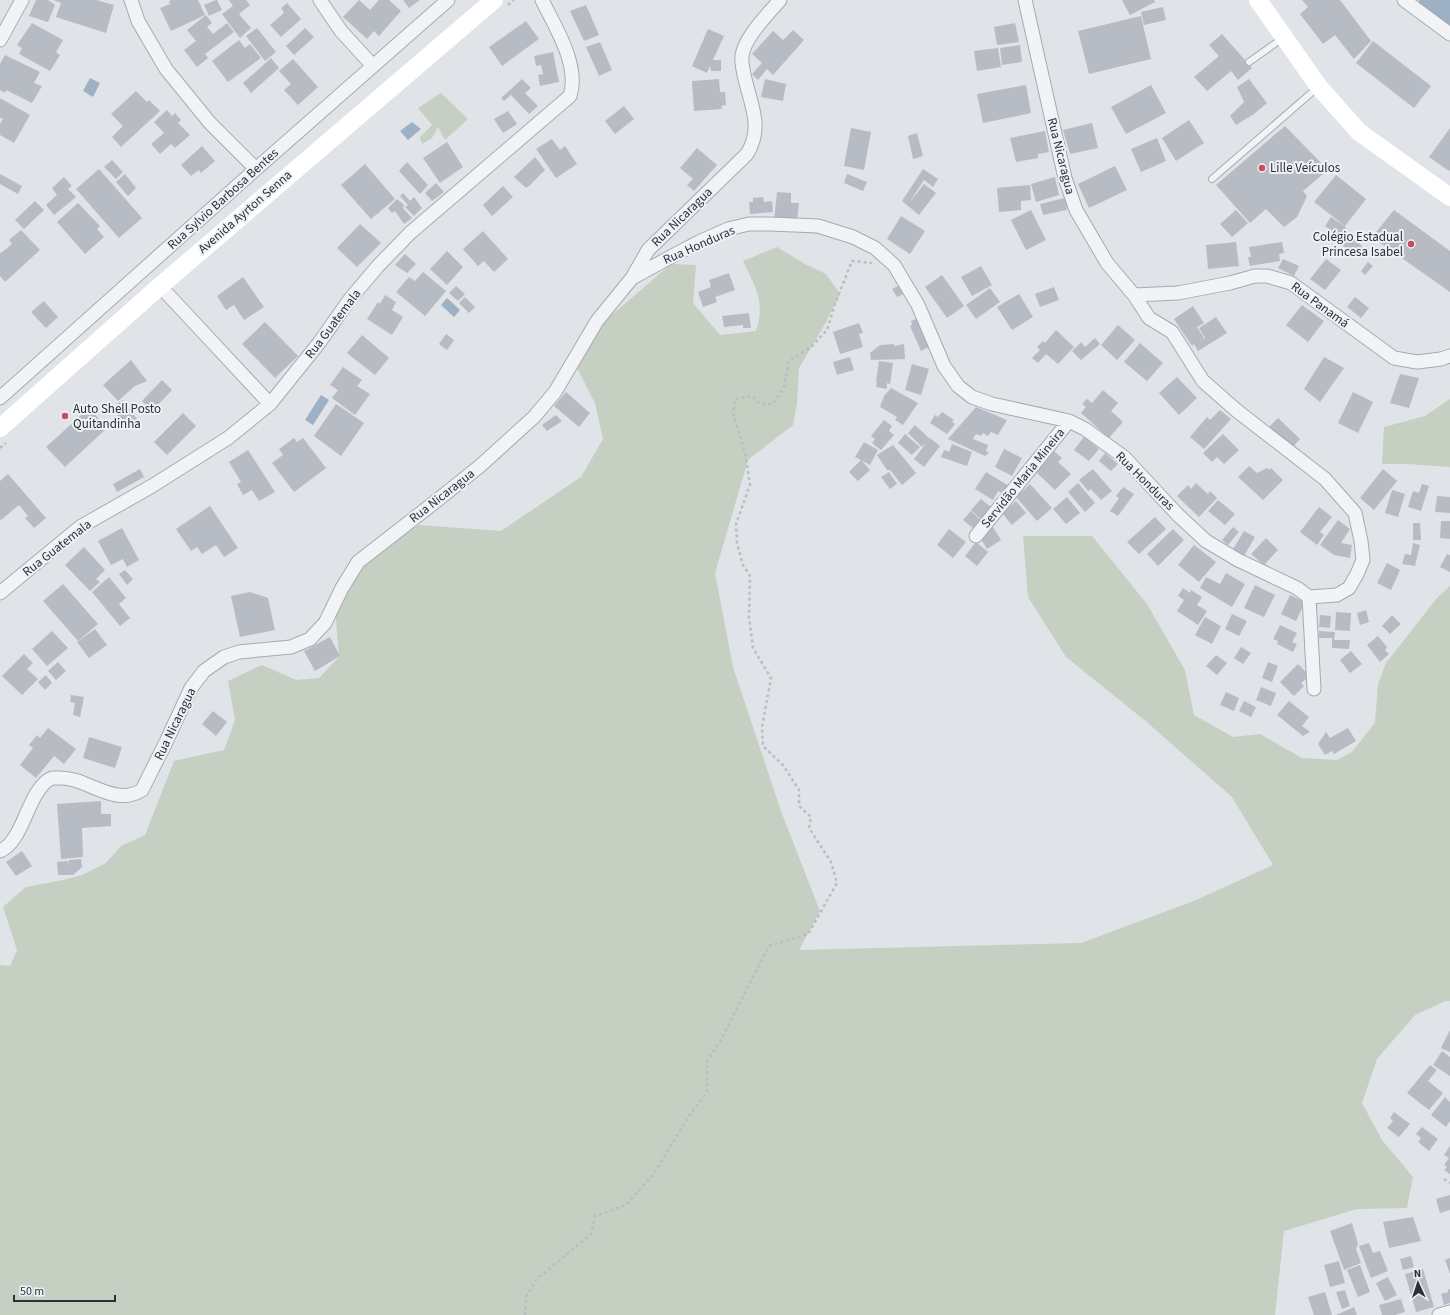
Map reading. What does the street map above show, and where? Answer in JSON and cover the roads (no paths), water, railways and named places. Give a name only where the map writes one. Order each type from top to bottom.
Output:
[{"type":"main road","name":"Avenida Ayrton Senna","points":[[0,428],[160,286],[494,0]]},
{"type":"main road","points":[[1258,0],[1318,87],[1360,132],[1450,197]]},
{"type":"street","points":[[0,40],[22,0]]},
{"type":"street","points":[[131,0],[138,21],[166,69],[210,122],[256,169]]},
{"type":"street","points":[[320,0],[341,31],[374,66]]},
{"type":"street","name":"Rua Sylvio Barbosa Bentes","points":[[0,398],[448,0]]},
{"type":"street","name":"Rua Guatemala","points":[[0,593],[80,527],[152,486],[228,438],[270,404],[319,343],[350,299],[410,233],[570,96],[573,87],[567,51],[542,0]]},
{"type":"street","name":"Rua Nicaragua","points":[[0,852],[12,842],[40,788],[52,778],[65,778],[112,795],[129,795],[138,793],[142,790],[191,688],[204,671],[224,656],[239,652],[291,647],[310,639],[325,623],[342,588],[358,562],[480,466],[534,417],[555,392],[597,321],[632,278],[648,250],[747,154],[753,144],[756,132],[753,109],[743,71],[742,55],[748,41],[780,0]]},
{"type":"street","name":"Rua Nicaragua","points":[[1025,0],[1065,178],[1076,210],[1107,263],[1134,295]]},
{"type":"street","points":[[1404,0],[1450,34]]},
{"type":"street","name":"Rua Honduras","points":[[632,278],[699,242],[728,229],[749,224],[818,226],[853,237],[875,248],[894,265],[918,305],[944,366],[958,386],[972,397],[992,404],[1069,420],[1085,429],[1124,457],[1178,515],[1206,541],[1238,560],[1297,588],[1309,597]]},
{"type":"street","name":"Rua Panamá","points":[[1134,295],[1178,293],[1230,283],[1255,276],[1267,276],[1292,283],[1394,358],[1417,362],[1441,359],[1450,356]]},
{"type":"street","points":[[160,286],[270,404]]},
{"type":"street","points":[[1134,295],[1149,318],[1172,332],[1203,381],[1236,410],[1325,479],[1355,513],[1361,541],[1363,560],[1357,574],[1349,588],[1337,595],[1309,597],[1314,689]]},
{"type":"street","name":"Servidão Maria Mineira","points":[[976,536],[1069,420]]},
{"type":"street","points":[[1439,1315],[1450,1312]]},
{"type":"lane","points":[[1249,62],[1284,37]]},
{"type":"lane","points":[[1212,179],[1318,87]]},
{"type":"water","points":[[90,78],[100,83],[93,97],[83,91]]},
{"type":"water","points":[[412,122],[421,129],[408,140],[400,131]]},
{"type":"water","points":[[447,298],[460,310],[454,317],[441,305]]},
{"type":"water","points":[[321,395],[329,400],[313,425],[305,420]]},
{"type":"waterway","points":[[1431,0],[1450,15]]},
{"type":"place","name":"Lille Veículos","points":[[1262,168]]},
{"type":"place","name":"Colégio Estadual Princesa Isabel","points":[[1411,244]]},
{"type":"place","name":"Auto Shell Posto Quitandinha","points":[[65,416]]}]
